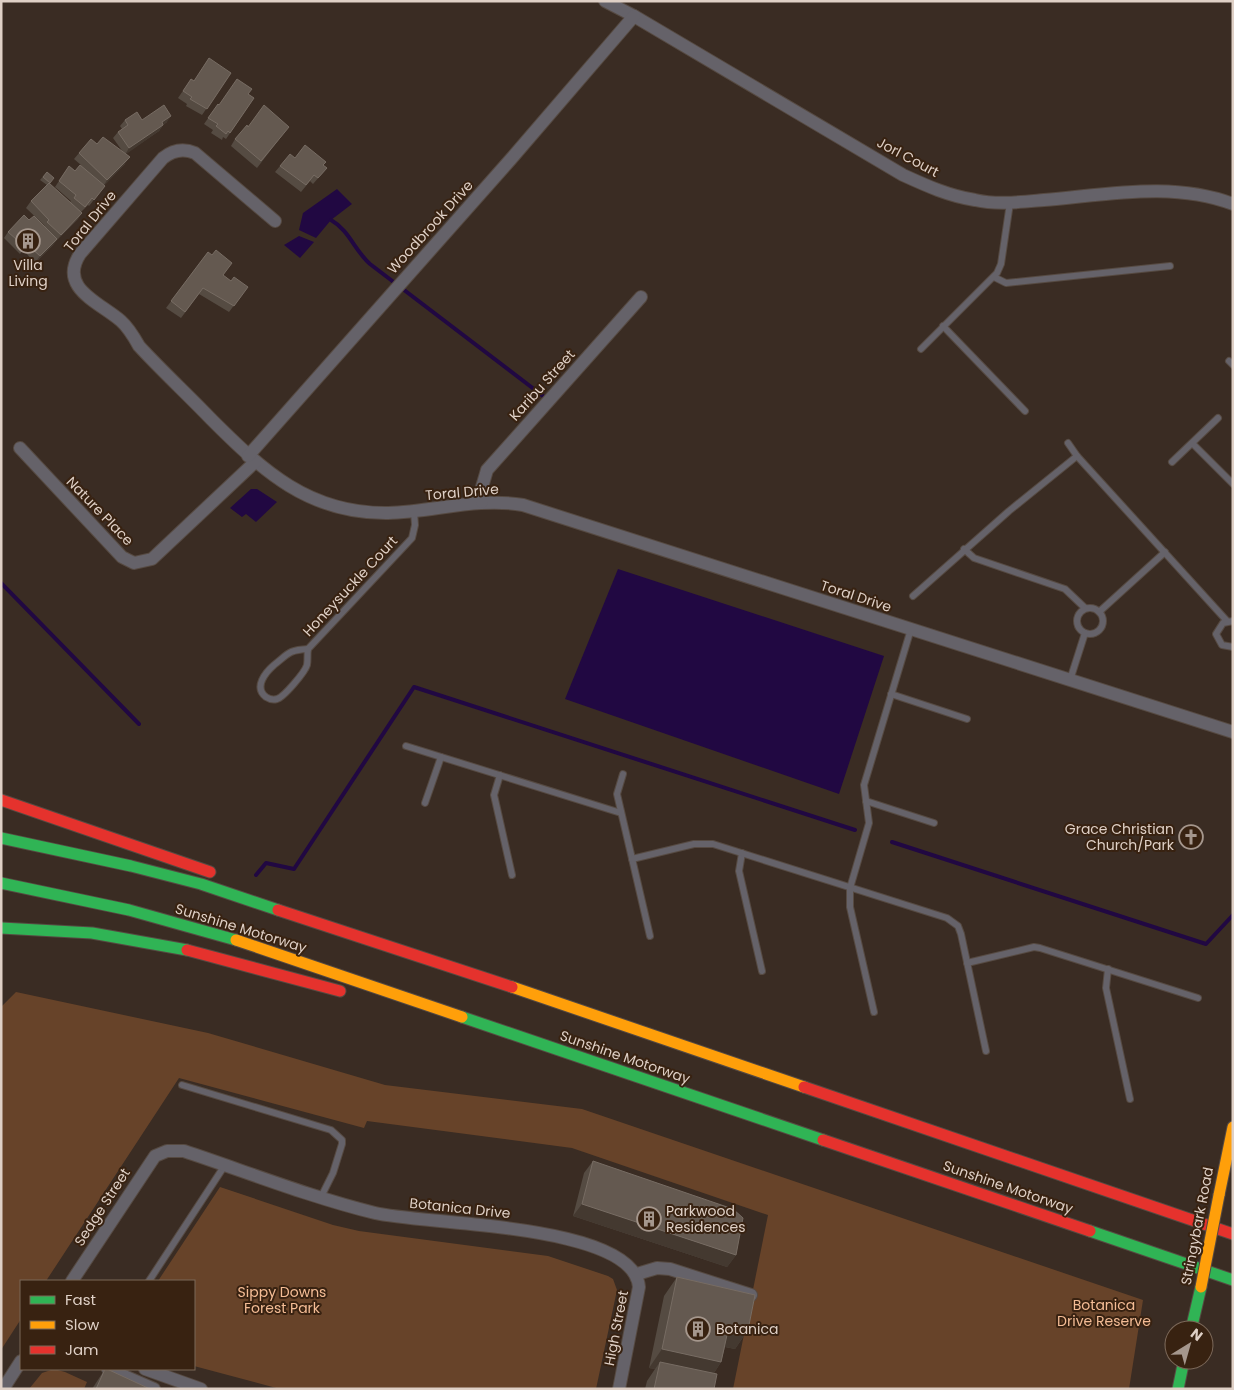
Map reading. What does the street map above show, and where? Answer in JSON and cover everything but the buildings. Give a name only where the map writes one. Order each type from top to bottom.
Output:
[{"type":"main road","points":[[1,800],[219,875]]},
{"type":"main road","name":"Sunshine Motorway","points":[[1,838],[131,866],[201,884],[470,973],[1233,1234]]},
{"type":"main road","name":"Sunshine Motorway","points":[[1,883],[129,910],[230,938],[1233,1280]]},
{"type":"main road","points":[[280,898],[470,973]]},
{"type":"main road","points":[[1,928],[76,932],[130,938],[210,956],[355,995]]},
{"type":"main road","points":[[374,1000],[558,1050]]},
{"type":"main road","name":"Stringybark Road","points":[[1193,1320],[1233,1127]]},
{"type":"main road","points":[[1178,1389],[1182,1370]]},
{"type":"street","name":"Jorl Court","points":[[604,1],[634,16],[903,175],[939,191],[976,201],[1010,203],[1156,190],[1210,195],[1233,204]]},
{"type":"street","name":"Woodbrook Drive","points":[[251,459],[634,16]]},
{"type":"street","name":"Toral Drive","points":[[275,221],[195,154],[186,150],[178,150],[163,158],[80,254],[72,270],[73,279],[83,293],[121,321],[139,346],[251,459],[286,486],[322,503],[364,512],[414,512],[482,502],[523,505],[1233,732]]},
{"type":"street","name":"Karibu Street","points":[[482,502],[484,476],[493,462],[641,297]]},
{"type":"street","name":"Nature Place","points":[[20,448],[122,557],[134,563],[152,559],[251,459]]},
{"type":"street","name":"Botanica Drive","points":[[160,1152],[174,1150],[184,1152],[321,1197],[377,1213],[555,1235],[615,1255],[628,1263],[637,1274]]},
{"type":"street","name":"Sedge Street","points":[[73,1280],[148,1165],[160,1152]]},
{"type":"street","points":[[637,1274],[657,1268],[670,1269],[751,1296]]},
{"type":"street","name":"High Street","points":[[619,1389],[639,1292],[637,1274]]},
{"type":"street","points":[[3,1389],[20,1363]]},
{"type":"street","points":[[110,1370],[154,1389]]},
{"type":"street","points":[[148,1370],[201,1389]]},
{"type":"lane","points":[[921,350],[994,277],[1001,264],[1010,203]]},
{"type":"lane","points":[[994,277],[1008,283],[1170,266]]},
{"type":"lane","points":[[943,326],[1025,411]]},
{"type":"lane","points":[[1172,462],[1218,418]]},
{"type":"lane","points":[[1068,443],[1077,456],[1230,621],[1220,626],[1217,638],[1222,645],[1233,647]]},
{"type":"lane","points":[[1192,443],[1233,484]]},
{"type":"lane","points":[[913,596],[964,549],[1077,456]]},
{"type":"lane","name":"Honeysuckle Court","points":[[308,649],[292,650],[268,670],[261,681],[260,688],[264,696],[278,699],[289,690],[307,666],[308,649],[412,538],[416,525],[414,512]]},
{"type":"lane","points":[[964,549],[974,558],[1065,588],[1085,608]]},
{"type":"lane","points":[[1099,612],[1165,552]]},
{"type":"lane","points":[[1085,608],[1093,608],[1099,612],[1103,620],[1100,628],[1093,633],[1085,633],[1076,623],[1078,614],[1085,608]]},
{"type":"lane","points":[[874,1012],[850,907],[850,888],[869,823],[864,785],[911,630]]},
{"type":"lane","points":[[1070,680],[1085,633]]},
{"type":"lane","points":[[891,694],[967,719]]},
{"type":"lane","points":[[406,746],[622,813]]},
{"type":"lane","points":[[425,803],[441,757]]},
{"type":"lane","points":[[623,774],[617,794],[650,936]]},
{"type":"lane","points":[[500,775],[494,795],[512,875]]},
{"type":"lane","points":[[866,801],[934,823]]},
{"type":"lane","points":[[632,859],[705,842],[953,922],[961,934],[986,1051]]},
{"type":"lane","points":[[742,853],[739,871],[762,971]]},
{"type":"lane","points":[[967,963],[1034,947],[1198,998]]},
{"type":"lane","points":[[1108,969],[1106,988],[1130,1099]]},
{"type":"lane","points":[[182,1085],[314,1124],[337,1134],[342,1144],[333,1173],[321,1197]]},
{"type":"lane","points":[[150,1280],[225,1165]]},
{"type":"green space","name":"Botanica Drive Reserve","points":[[16,992],[208,1033],[385,1085],[582,1109],[1143,1300],[1129,1389],[733,1389],[768,1215],[572,1148],[367,1121],[364,1128],[179,1078],[47,1280],[20,1280],[20,1321],[1,1350],[1,1007]]},
{"type":"green space","name":"Sippy Downs Forest Park","points":[[220,1187],[333,1225],[359,1231],[548,1256],[608,1276],[613,1279],[617,1290],[596,1389],[280,1389],[195,1366],[195,1280],[159,1280]]},
{"type":"green space","points":[[58,1370],[87,1382],[84,1389],[29,1389],[42,1373]]},
{"type":"shaded area","points":[[337,189],[352,204],[331,220],[316,238],[299,230],[303,213]]},
{"type":"shaded area","points":[[299,236],[314,242],[300,258],[284,245]]},
{"type":"shaded area","points":[[251,489],[257,489],[277,502],[256,522],[246,514],[242,517],[230,508]]},
{"type":"shaded area","points":[[618,569],[884,656],[839,794],[565,699]]},
{"type":"waterway","points":[[331,220],[343,229],[370,264],[547,399]]},
{"type":"waterway","points":[[1,583],[139,724]]},
{"type":"waterway","points":[[256,875],[266,863],[294,869],[414,687],[855,830]]},
{"type":"waterway","points":[[892,842],[1206,944],[1233,915]]},
{"type":"traffic: fast","points":[[1,838],[131,866],[201,884],[278,910]]},
{"type":"traffic: fast","points":[[1,883],[129,910],[236,940]]},
{"type":"traffic: fast","points":[[1,928],[92,933],[187,950]]},
{"type":"traffic: fast","points":[[462,1017],[823,1140]]},
{"type":"traffic: fast","points":[[1090,1231],[1233,1280]]},
{"type":"traffic: fast","points":[[1193,1320],[1201,1287]]},
{"type":"traffic: fast","points":[[1178,1389],[1182,1370]]},
{"type":"traffic: slow","points":[[236,940],[462,1017]]},
{"type":"traffic: slow","points":[[512,987],[804,1087]]},
{"type":"traffic: slow","points":[[1219,1195],[1233,1127]]},
{"type":"traffic: slow","points":[[1201,1287],[1219,1195]]},
{"type":"traffic: jam","points":[[1,800],[210,872]]},
{"type":"traffic: jam","points":[[278,910],[512,987]]},
{"type":"traffic: jam","points":[[187,950],[340,991]]},
{"type":"traffic: jam","points":[[804,1087],[1233,1234]]},
{"type":"traffic: jam","points":[[823,1140],[1090,1231]]},
{"type":"place","name":"Villa Living","points":[[28,241]]},
{"type":"place","name":"Grace Christian Church/Park","points":[[1191,837]]},
{"type":"place","name":"Parkwood Residences","points":[[649,1219]]},
{"type":"place","name":"Botanica","points":[[698,1329]]}]
